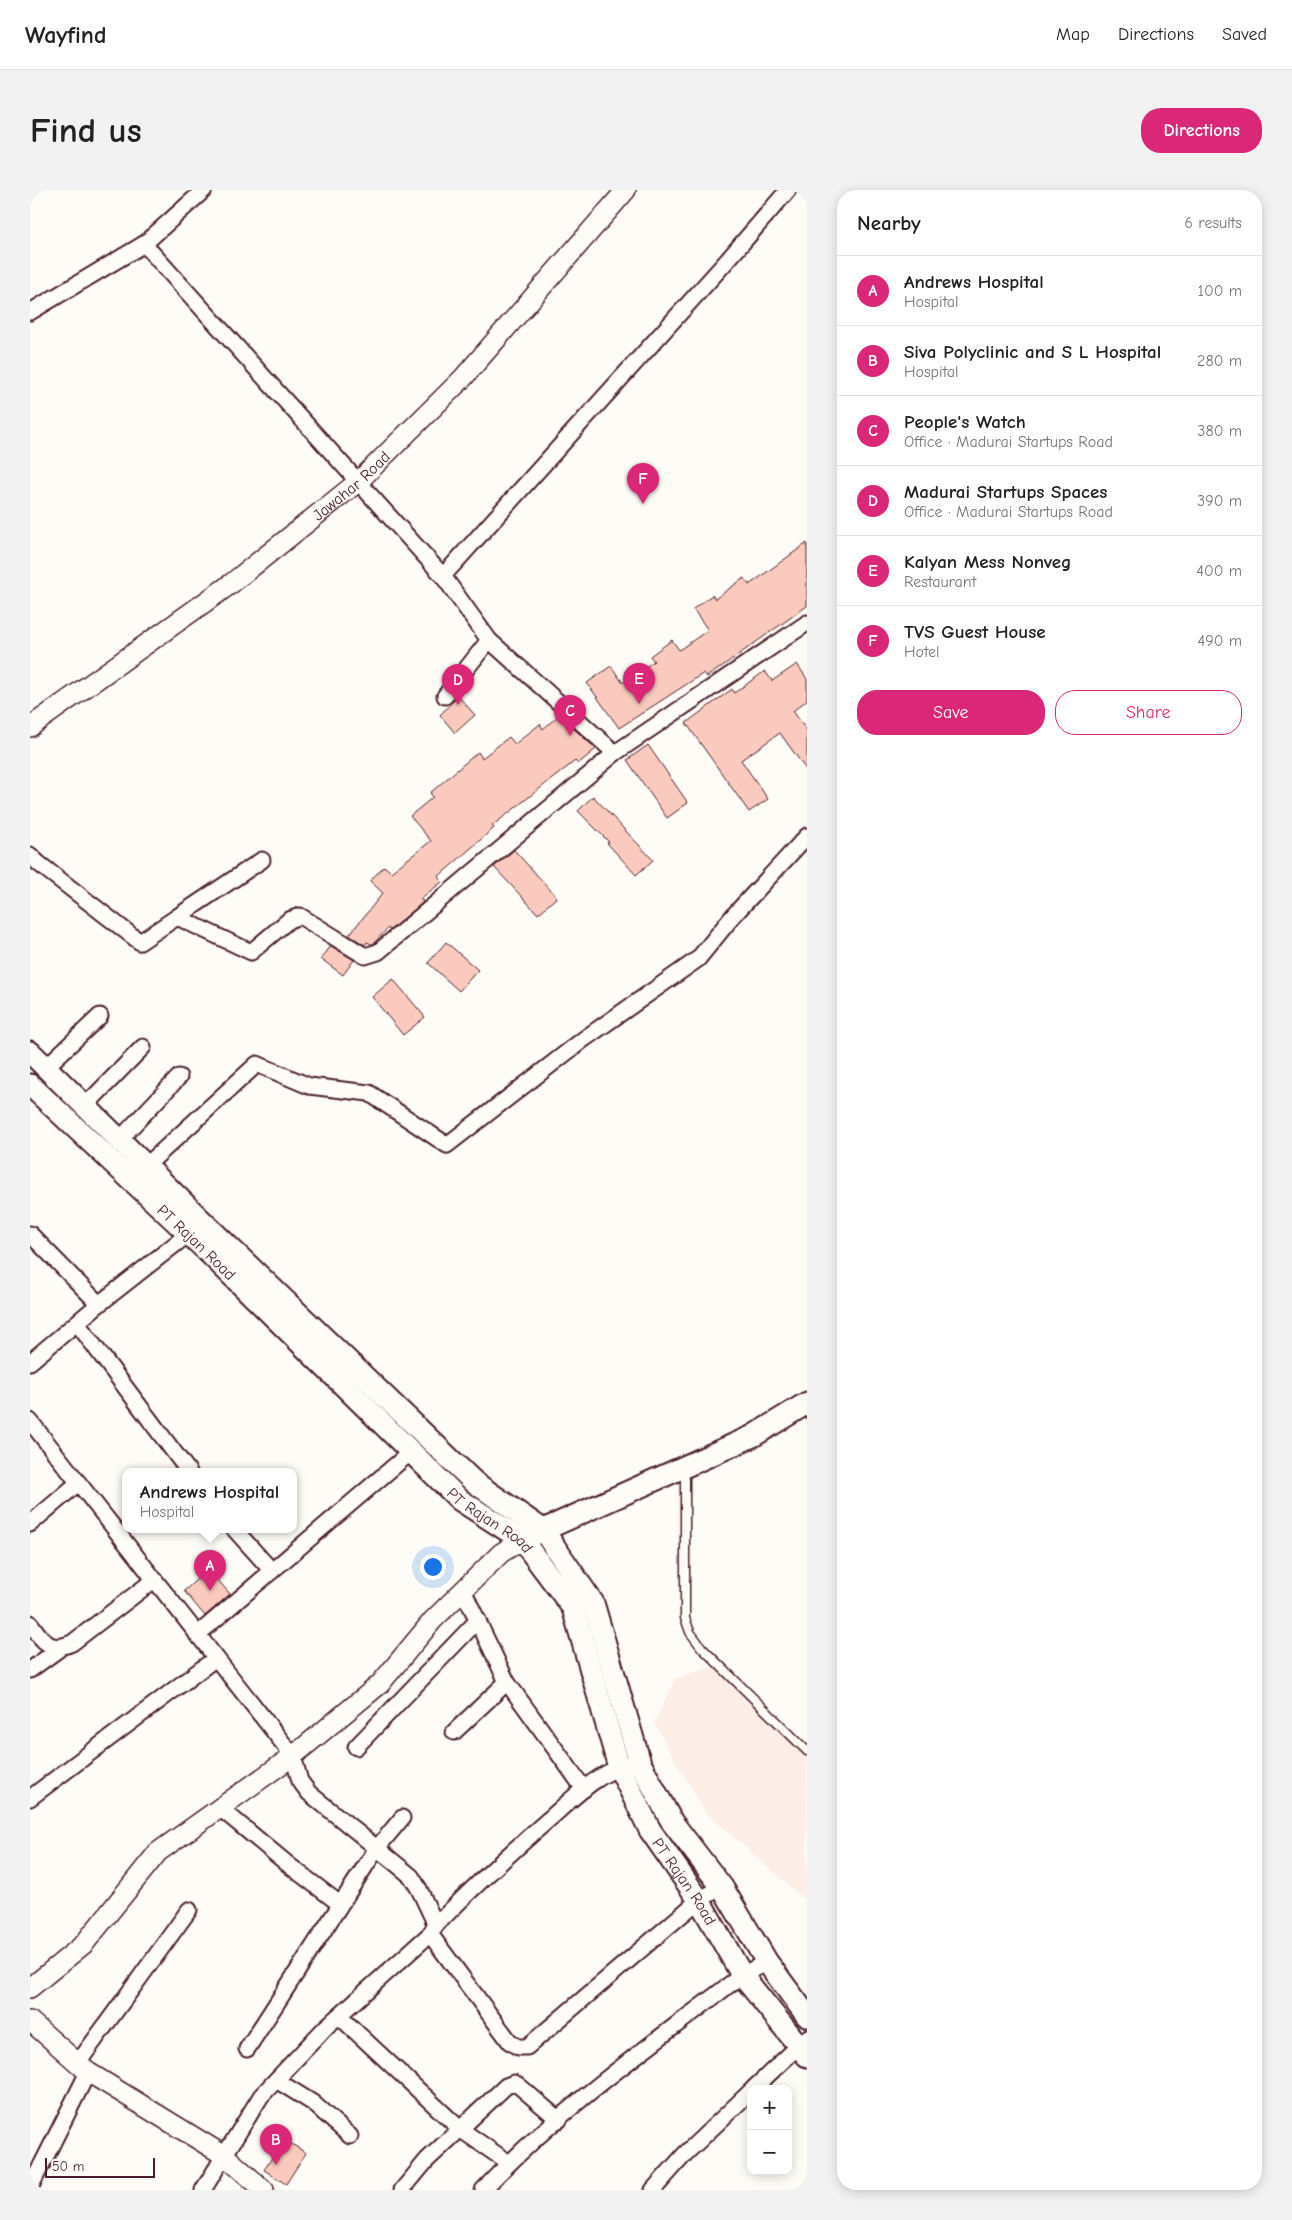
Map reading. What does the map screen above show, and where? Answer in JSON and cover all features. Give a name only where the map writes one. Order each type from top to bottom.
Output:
[{"type":"main road","name":"PT Rajan Road","points":[[30,1052],[147,1165],[196,1229]]},
{"type":"main road","name":"PT Rajan Road","points":[[30,1085],[196,1229],[337,1364],[474,1482],[544,1530],[593,1603],[640,1763],[672,1822],[722,1887],[767,1962],[807,2016]]},
{"type":"main road","name":"PT Rajan Road","points":[[337,1364],[412,1451],[460,1500],[522,1540],[573,1608],[619,1767],[650,1830],[699,1900],[742,1975],[804,2046]]},
{"type":"main road","points":[[522,1540],[753,1436],[807,1403]]},
{"type":"street","points":[[32,306],[144,244],[204,190]]},
{"type":"street","name":"Jawahar Road","points":[[30,727],[232,583],[358,481],[463,378],[626,190]]},
{"type":"street","points":[[443,576],[725,263],[788,190]]},
{"type":"street","points":[[144,244],[443,576],[489,640],[615,754]]},
{"type":"street","points":[[177,917],[251,952],[289,920],[300,916],[365,956],[378,952],[615,754],[807,623]]},
{"type":"street","points":[[445,696],[489,640]]},
{"type":"street","points":[[147,1165],[257,1064],[309,1086],[368,1094],[446,1145],[584,1039],[698,959],[733,916],[807,836]]},
{"type":"street","points":[[30,855],[140,942],[262,860]]},
{"type":"street","points":[[46,1067],[100,1016]]},
{"type":"street","points":[[86,1106],[143,1048]]},
{"type":"street","points":[[120,1139],[179,1078]]},
{"type":"street","points":[[30,1362],[99,1304],[196,1229]]},
{"type":"street","points":[[30,1234],[99,1304]]},
{"type":"street","points":[[77,1323],[186,1468]]},
{"type":"street","points":[[30,1421],[293,1756],[300,1780],[309,1793],[410,1876],[420,1889],[433,1929],[510,2042],[518,2047],[526,2048],[699,1900],[722,1887]]},
{"type":"street","points":[[197,1634],[412,1451]]},
{"type":"street","points":[[30,1524],[78,1482]]},
{"type":"street","points":[[238,1533],[272,1571]]},
{"type":"street","points":[[30,1988],[84,1944],[158,1852],[293,1756],[380,1684],[433,1620],[501,1553],[522,1540]]},
{"type":"street","points":[[30,1670],[59,1649],[72,1643],[154,1580]]},
{"type":"street","points":[[464,1590],[506,1682],[584,1789]]},
{"type":"street","points":[[356,1747],[478,1620]]},
{"type":"street","points":[[30,1624],[52,1647],[59,1649]]},
{"type":"street","points":[[31,1795],[216,1658]]},
{"type":"street","points":[[454,1732],[506,1682]]},
{"type":"street","points":[[203,2190],[261,2096],[339,2016],[433,1929],[488,1872],[584,1789],[619,1767],[640,1763]]},
{"type":"street","points":[[220,1808],[290,1866],[340,1904]]},
{"type":"street","points":[[247,2049],[377,1848],[402,1818]]},
{"type":"street","points":[[30,2188],[83,2068],[189,1910]]},
{"type":"street","points":[[483,2190],[509,2163],[577,2103],[742,1975],[767,1962]]},
{"type":"street","points":[[339,2016],[460,2129],[509,2163]]},
{"type":"street","points":[[30,2020],[83,2068],[225,2156],[264,2190]]},
{"type":"street","points":[[758,2085],[804,2046]]},
{"type":"street","points":[[276,2080],[313,2103],[350,2136]]},
{"type":"street","points":[[402,2190],[427,2160],[506,2086],[514,2083],[526,2090],[559,2120]]},
{"type":"street","points":[[653,2190],[685,2154],[747,2095]]},
{"type":"lane","points":[[685,1466],[685,1618],[690,1632],[702,1648],[807,1751]]},
{"type":"shaded area","points":[[718,1665],[807,1747],[807,1897],[804,1899],[704,1811],[654,1723],[676,1678]]},
{"type":"building","points":[[807,543],[807,606],[707,677],[704,673],[619,728],[587,683],[611,666],[623,683],[654,661],[650,656],[672,640],[679,650],[708,630],[693,609],[712,595],[715,599],[744,578],[749,585]]},
{"type":"building","points":[[797,664],[807,679],[807,700],[793,711],[807,731],[807,771],[780,733],[741,760],[768,799],[749,812],[686,723],[732,689],[734,693],[765,671],[772,681]]},
{"type":"building","points":[[458,696],[475,715],[455,733],[440,715]]},
{"type":"building","points":[[559,715],[596,749],[578,764],[575,761],[492,826],[494,828],[438,877],[442,882],[420,899],[423,901],[421,904],[390,930],[388,928],[373,944],[367,942],[365,945],[349,935],[383,893],[370,881],[384,866],[391,872],[431,841],[410,816],[433,797],[430,793],[478,752],[482,758],[509,737],[515,744],[540,724],[543,729]]},
{"type":"building","points":[[648,745],[688,803],[667,818],[627,760]]},
{"type":"building","points":[[593,796],[653,860],[636,875],[607,843],[609,842],[578,811]]},
{"type":"building","points":[[514,850],[557,897],[538,914],[494,867]]},
{"type":"building","points":[[446,942],[478,970],[459,991],[428,963]]},
{"type":"building","points":[[331,946],[354,960],[343,975],[321,959]]},
{"type":"building","points":[[393,979],[425,1017],[403,1035],[372,997]]},
{"type":"building","points":[[208,1569],[230,1594],[205,1616],[184,1591]]},
{"type":"building","points":[[284,2139],[306,2153],[286,2184],[264,2170]]},
{"type":"place","name":"TVS Guest House","points":[[643,504]]},
{"type":"place","name":"Kalyan Mess Nonveg","points":[[639,704]]},
{"type":"place","name":"Madurai Startups Spaces","points":[[458,705]]},
{"type":"place","name":"People's Watch","points":[[570,736]]},
{"type":"place","name":"Andrews Hospital","points":[[210,1591]]},
{"type":"place","name":"Siva Polyclinic and S L Hospital","points":[[276,2165]]}]
